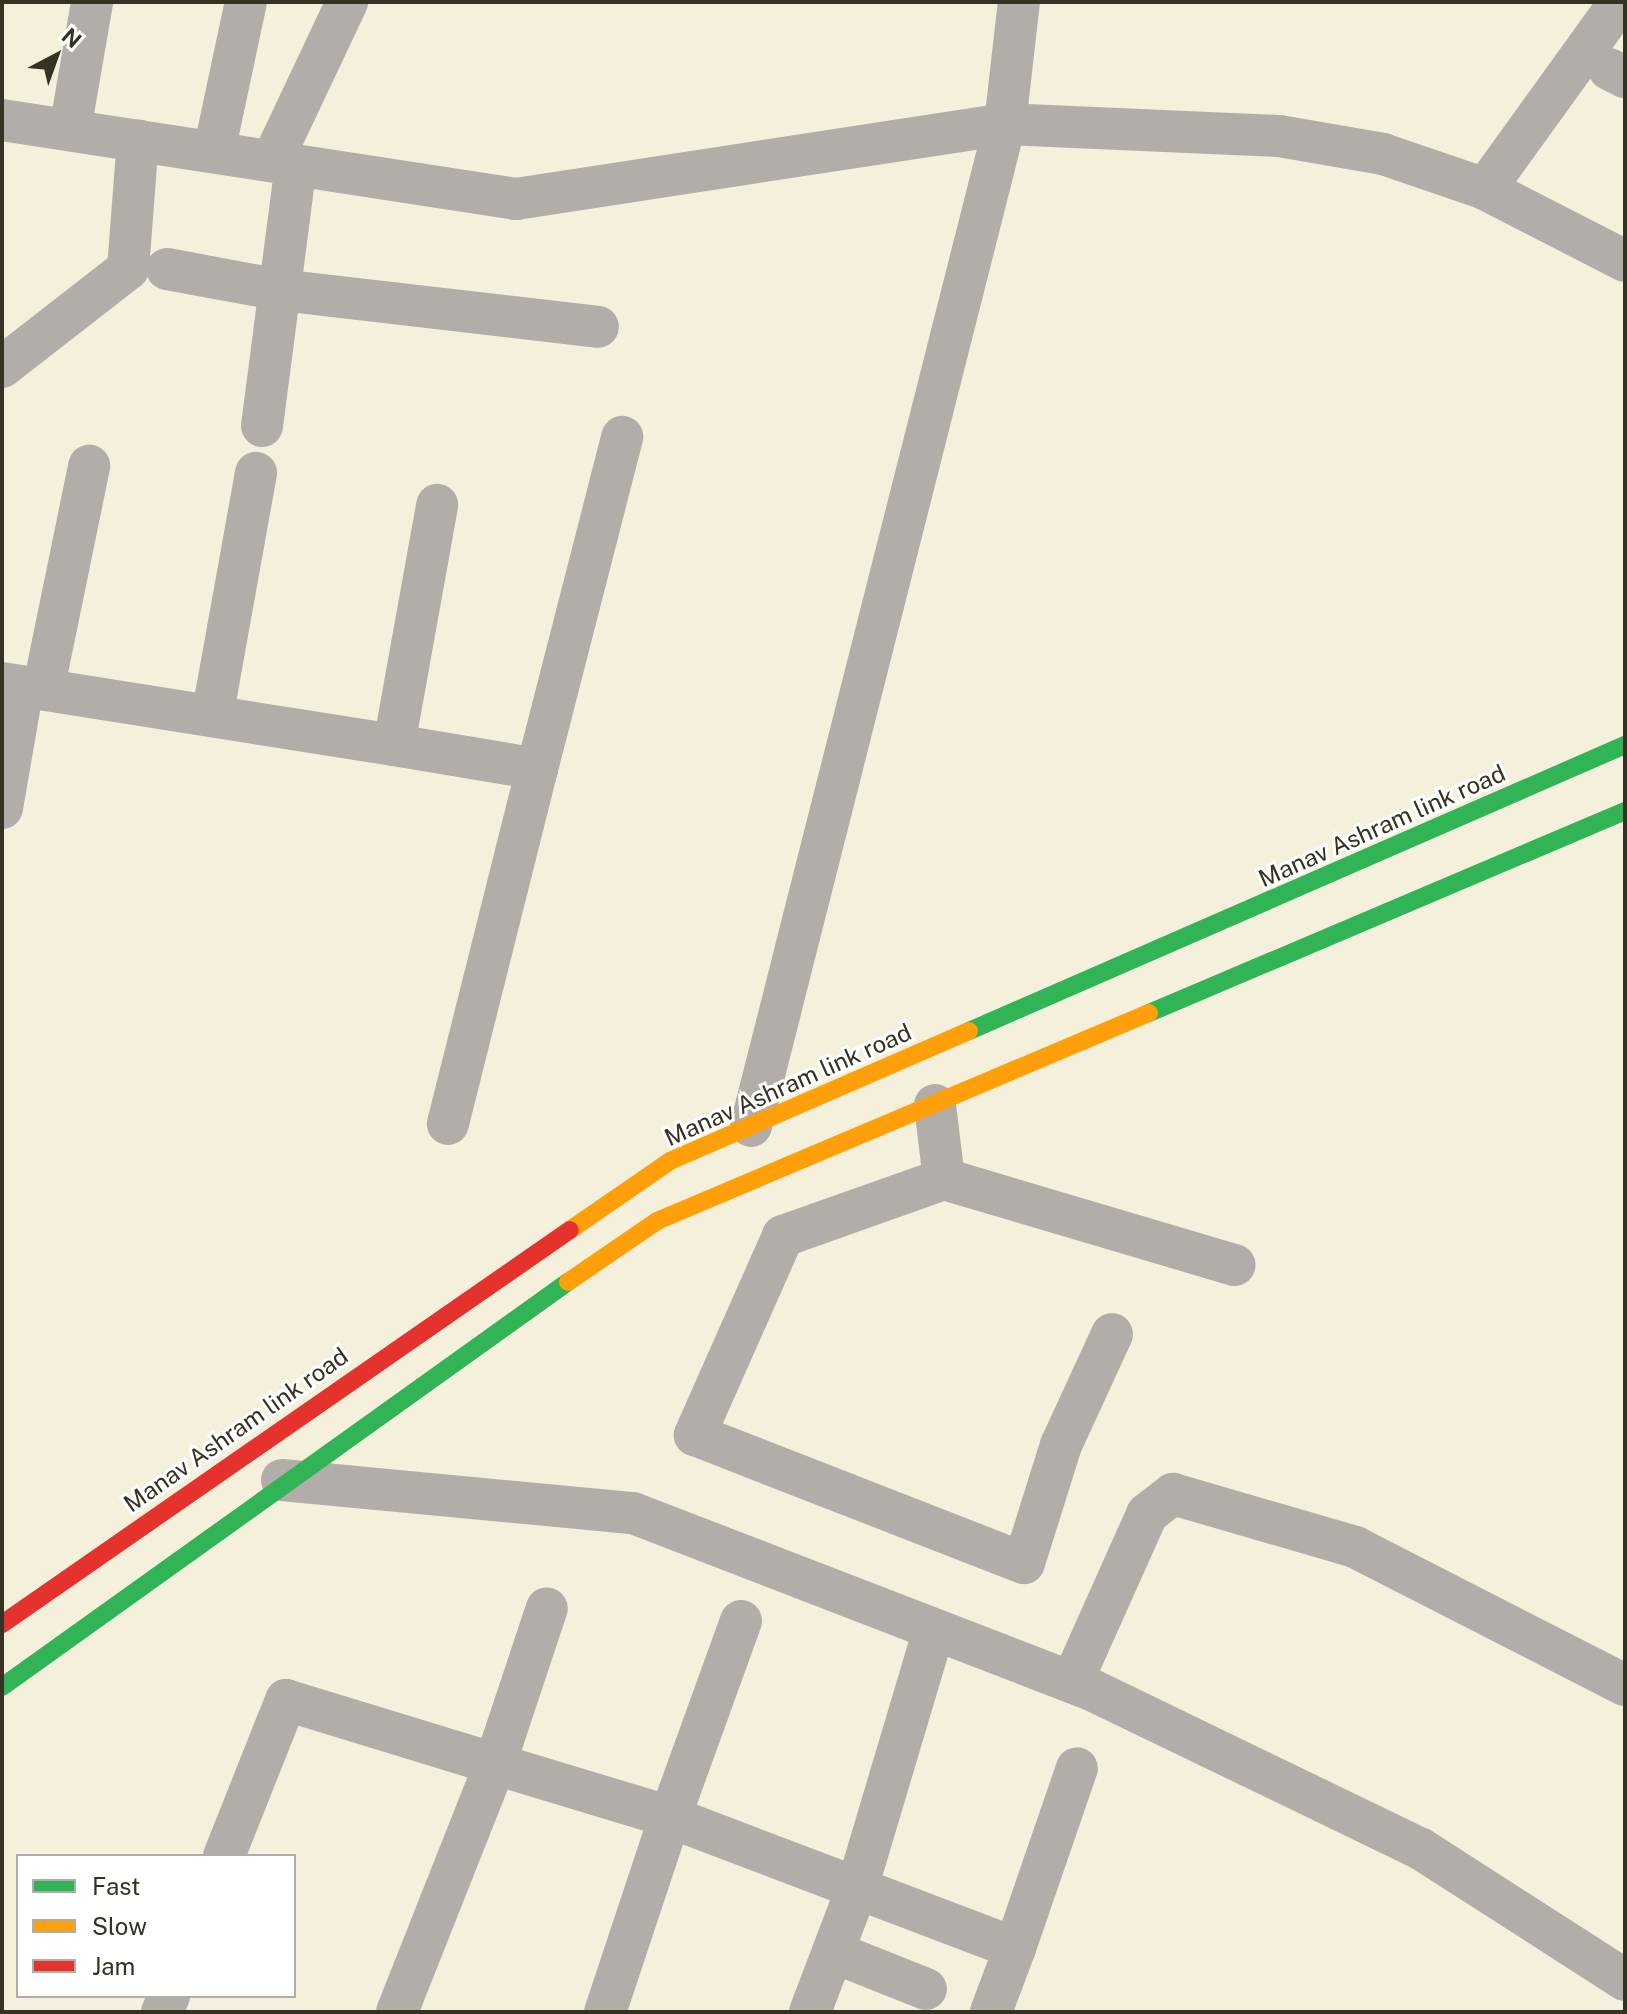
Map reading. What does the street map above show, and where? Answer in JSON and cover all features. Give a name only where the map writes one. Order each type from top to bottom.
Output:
[{"type":"highway","name":"Manav Ashram link road","points":[[2,1624],[670,1161],[1625,745]]},
{"type":"highway","points":[[2,1687],[282,1480],[657,1221],[1625,811]]},
{"type":"street","points":[[70,130],[92,2]]},
{"type":"street","points":[[214,152],[246,2]]},
{"type":"street","points":[[262,426],[280,290],[284,163],[347,2]]},
{"type":"street","points":[[751,1126],[1005,124],[1019,2]]},
{"type":"street","points":[[1485,189],[1620,2]]},
{"type":"street","points":[[2,120],[516,199],[1005,124],[1279,136],[1383,154],[1485,189],[1625,261]]},
{"type":"street","points":[[2,367],[128,269],[138,140]]},
{"type":"street","points":[[167,269],[280,290],[598,327]]},
{"type":"street","points":[[448,1124],[622,437]]},
{"type":"street","points":[[2,808],[23,685],[89,466]]},
{"type":"street","points":[[213,712],[256,473]]},
{"type":"street","points":[[394,745],[437,505]]},
{"type":"street","points":[[23,685],[213,712],[537,769]]},
{"type":"street","points":[[935,1105],[944,1179]]},
{"type":"street","points":[[1112,1334],[1061,1445],[1024,1563],[695,1435],[783,1236],[944,1179],[1235,1265]]},
{"type":"street","points":[[282,1480],[633,1513],[1072,1682],[1421,1849],[1625,1980]]},
{"type":"street","points":[[1072,1682],[1147,1514],[1173,1494],[1355,1547],[1620,1669]]},
{"type":"street","points":[[397,2012],[495,1764],[547,1608]]},
{"type":"street","points":[[605,2012],[670,1817],[741,1621]]},
{"type":"street","points":[[810,2012],[857,1888],[934,1629]]},
{"type":"street","points":[[225,1854],[286,1700],[670,1817],[1015,1948]]},
{"type":"street","points":[[991,2012],[1077,1768]]},
{"type":"street","points":[[833,1952],[926,1989]]},
{"type":"traffic: fast","points":[[969,1031],[1625,745]]},
{"type":"traffic: fast","points":[[1149,1013],[1625,811]]},
{"type":"traffic: fast","points":[[2,1687],[568,1282]]},
{"type":"traffic: slow","points":[[568,1282],[657,1221],[1149,1013]]},
{"type":"traffic: slow","points":[[570,1230],[670,1161],[969,1031]]},
{"type":"traffic: jam","points":[[2,1624],[570,1230]]}]
